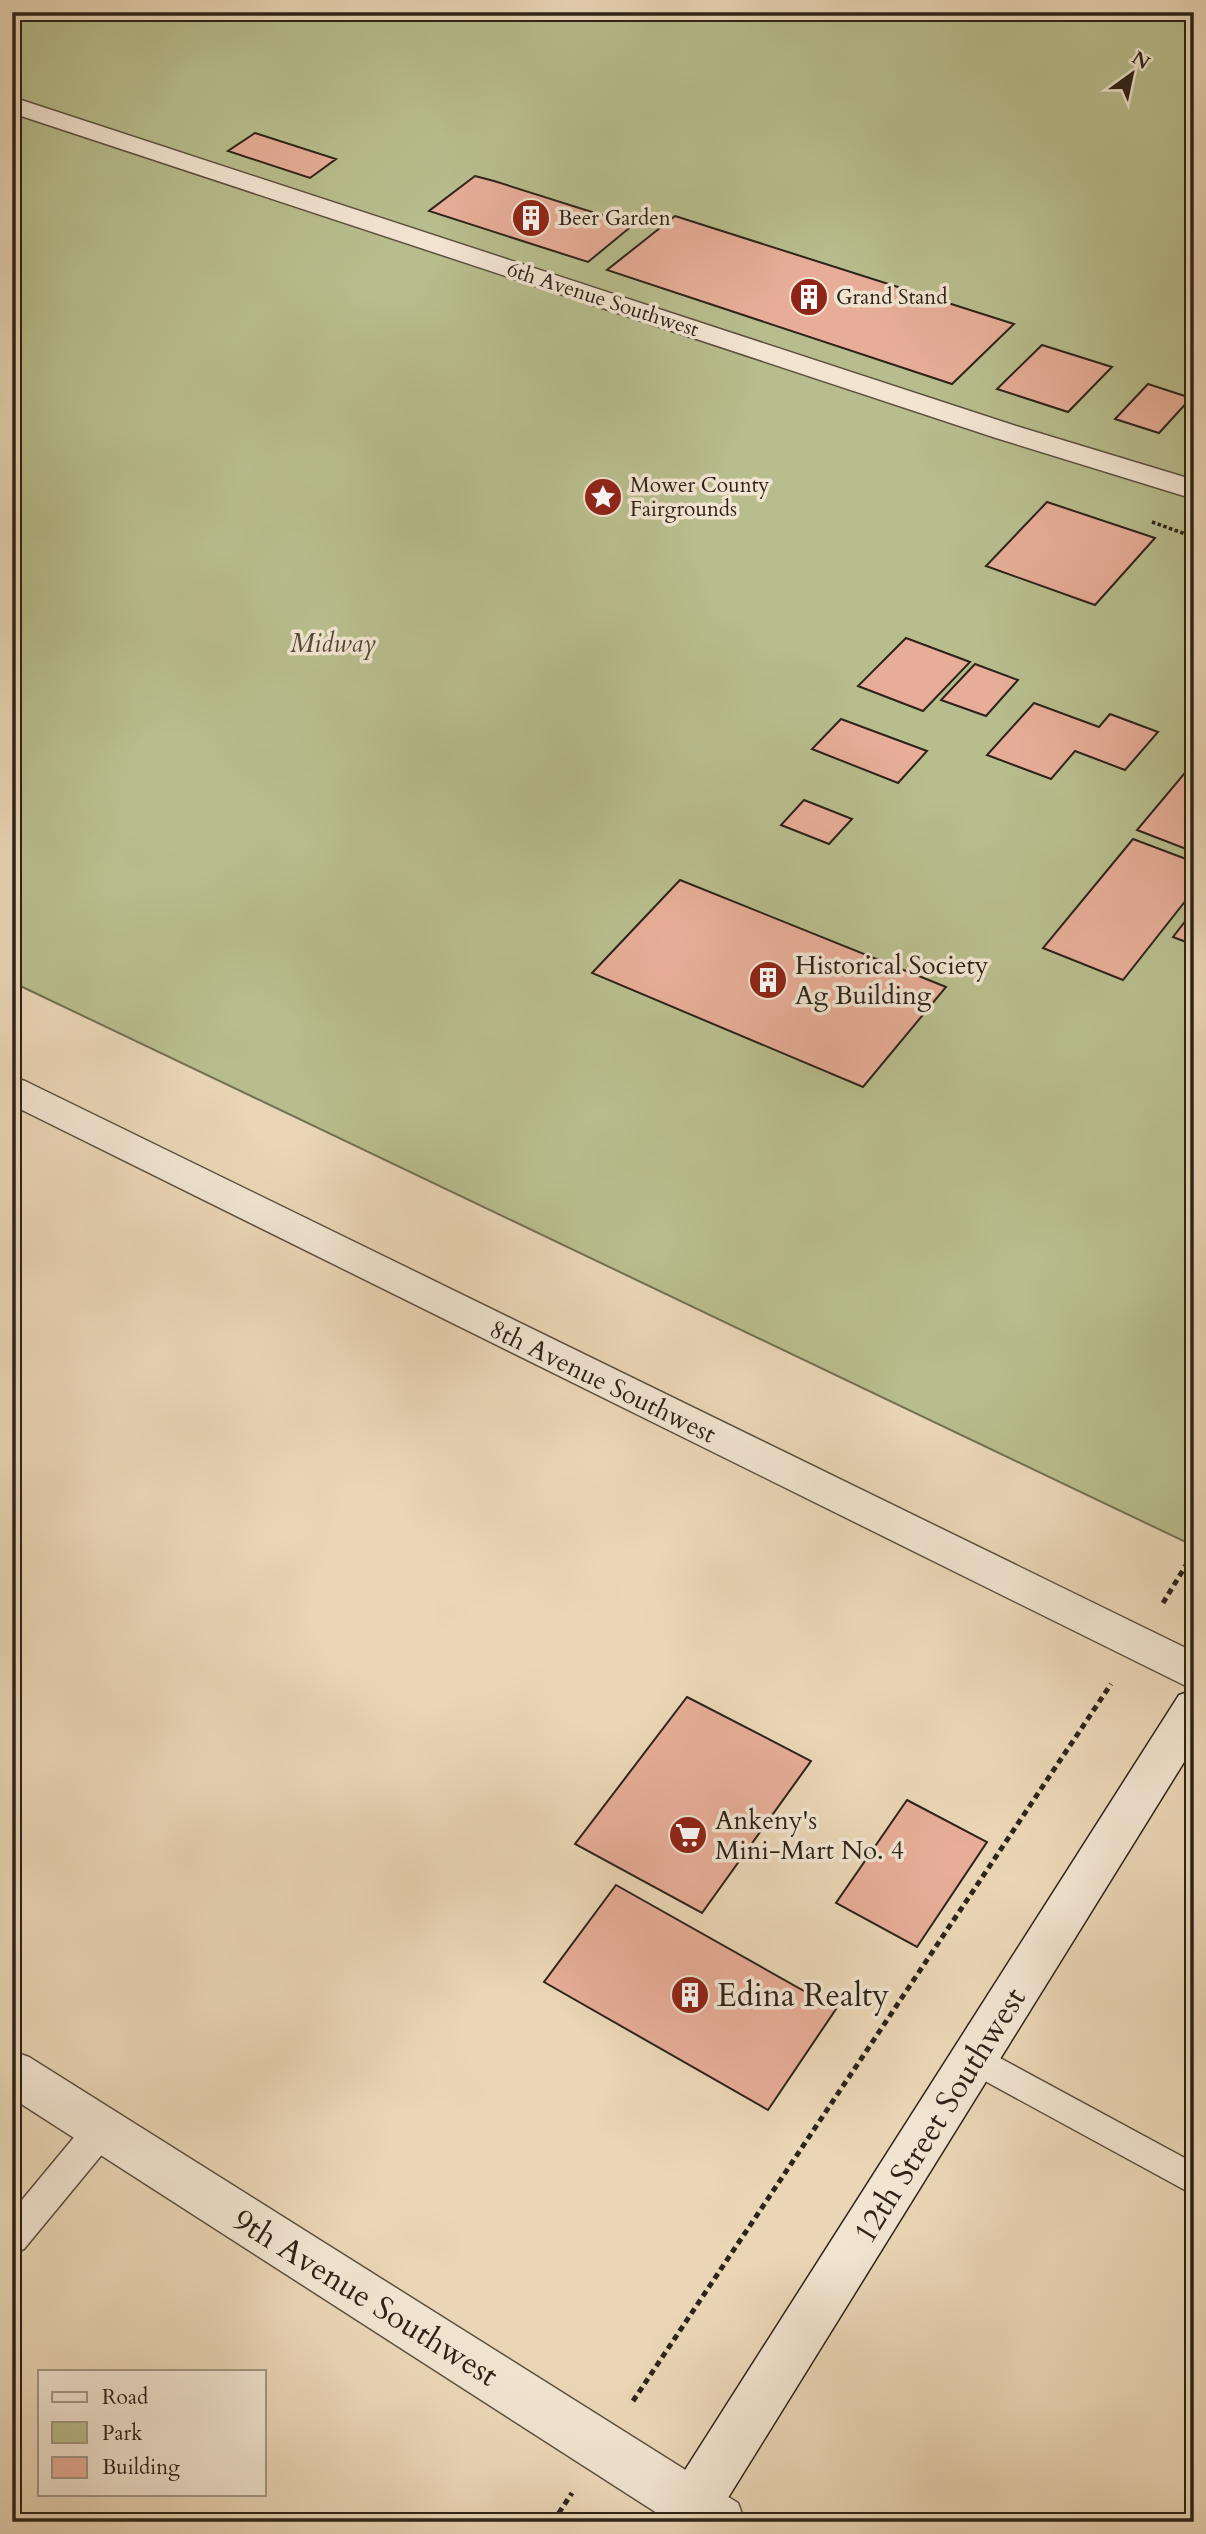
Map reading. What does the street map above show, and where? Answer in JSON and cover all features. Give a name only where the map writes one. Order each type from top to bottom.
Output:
[{"type":"street","name":"6th Avenue Southwest","points":[[12,105],[1006,432],[1194,490]]},
{"type":"street","name":"8th Avenue Southwest","points":[[12,1090],[1194,1672]]},
{"type":"street","name":"12th Street Southwest","points":[[698,2516],[974,2059],[1194,1708]]},
{"type":"street","name":"9th Avenue Southwest","points":[[12,2072],[602,2447],[698,2516]]},
{"type":"lane","points":[[974,2059],[1194,2180]]},
{"type":"lane","points":[[12,2238],[102,2129]]},
{"type":"path","points":[[553,2522],[1138,1644],[1194,1552]]},
{"type":"green space","name":"Mower County Fairgrounds","points":[[12,12],[1194,12],[1194,1546],[12,982]]},
{"type":"building","points":[[255,133],[336,159],[310,178],[228,151]]},
{"type":"building","name":"Beer Garden","points":[[475,176],[633,225],[588,262],[429,211]]},
{"type":"building","name":"Grand Stand","points":[[675,216],[1014,324],[952,384],[607,270]]},
{"type":"building","points":[[1042,345],[1112,367],[1068,412],[997,389]]},
{"type":"building","points":[[1148,384],[1191,398],[1159,433],[1115,419]]},
{"type":"building","points":[[1047,502],[1155,538],[1095,605],[986,566]]},
{"type":"building","points":[[906,638],[970,662],[923,711],[858,686]]},
{"type":"building","points":[[975,664],[1018,680],[986,716],[941,700]]},
{"type":"building","points":[[1034,703],[1099,727],[1110,714],[1158,732],[1125,770],[1075,751],[1051,779],[987,755]]},
{"type":"building","points":[[841,719],[927,751],[898,783],[812,749]]},
{"type":"building","points":[[1194,762],[1194,852],[1137,830]]},
{"type":"building","points":[[804,800],[852,819],[829,844],[781,825]]},
{"type":"building","points":[[1133,839],[1194,862],[1194,890],[1123,980],[1043,948]]},
{"type":"building","name":"Historical Society Ag Building","points":[[680,880],[946,987],[863,1087],[592,973]]},
{"type":"building","points":[[1194,910],[1194,945],[1173,937]]},
{"type":"building","points":[[687,1697],[811,1761],[702,1913],[575,1844]]},
{"type":"building","points":[[907,1800],[987,1842],[917,1947],[836,1903]]},
{"type":"building","name":"Edina Realty","points":[[616,1885],[836,2009],[768,2110],[544,1982]]},
{"type":"place","name":"Beer Garden","points":[[531,218]]},
{"type":"place","name":"Grand Stand","points":[[809,297]]},
{"type":"place","name":"Mower County Fairgrounds","points":[[603,497]]},
{"type":"place","name":"Historical Society Ag Building","points":[[768,980]]},
{"type":"place","name":"Ankeny's Mini-Mart No. 4","points":[[688,1835]]},
{"type":"place","name":"Edina Realty","points":[[690,1995]]},
{"type":"park label","name":"Midway","points":[[333,643]]}]
